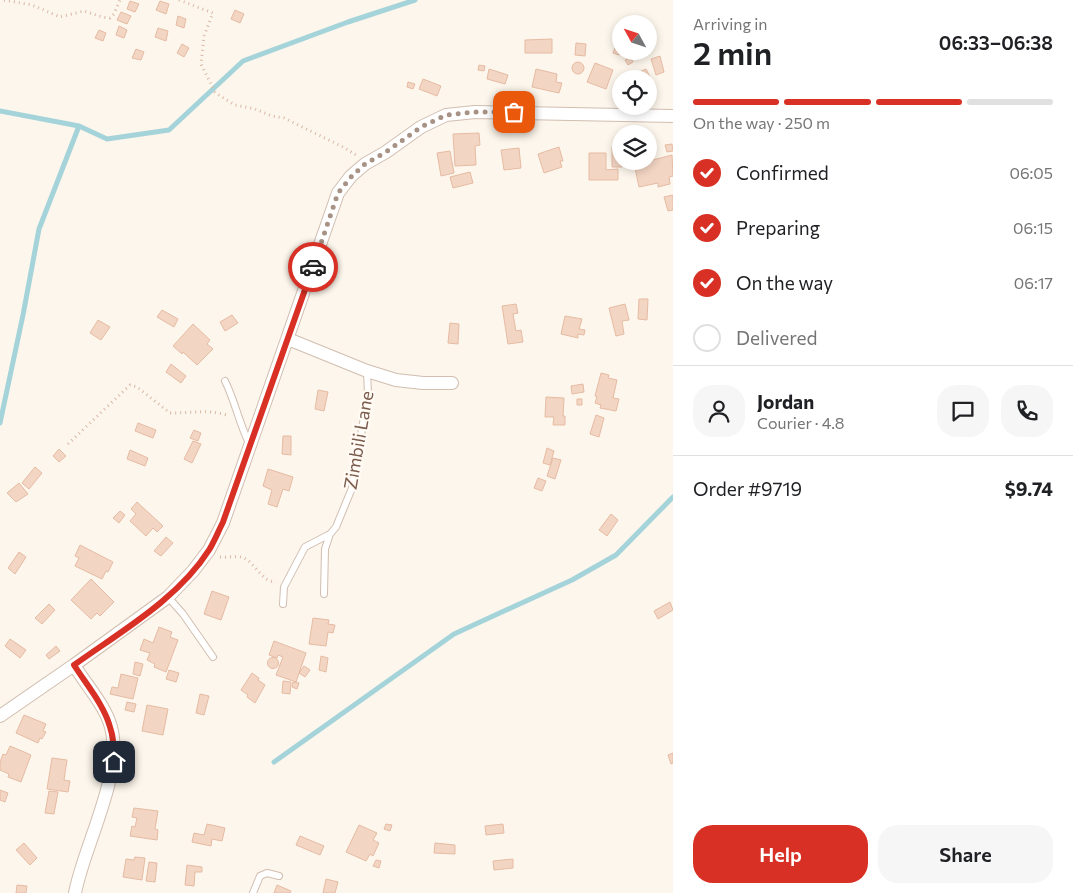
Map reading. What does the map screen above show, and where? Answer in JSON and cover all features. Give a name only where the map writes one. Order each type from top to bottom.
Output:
[{"type":"street","points":[[0,716],[74,665],[168,596],[193,571],[209,550],[223,522],[338,193],[365,164],[386,152],[421,127],[446,115],[474,112],[673,116]]},
{"type":"street","points":[[288,338],[367,371],[396,380],[423,383],[452,383]]},
{"type":"street","points":[[74,665],[106,714],[114,744],[114,762],[75,893]]},
{"type":"lane","name":"Zimbili Lane","points":[[324,594],[325,548],[352,488],[368,394],[367,371]]},
{"type":"lane","points":[[225,381],[250,444]]},
{"type":"lane","points":[[283,604],[284,587],[305,547],[330,534]]},
{"type":"lane","points":[[168,596],[213,657]]},
{"type":"lane","points":[[253,893],[260,876],[267,873],[279,876]]},
{"type":"path","points":[[4,0],[32,5],[60,17],[84,11],[110,18],[114,14],[120,0]]},
{"type":"path","points":[[179,0],[213,13],[204,36],[201,64],[215,92],[223,99],[235,105],[284,118],[344,147],[365,164]]},
{"type":"path","points":[[68,444],[130,385],[137,386],[170,413],[199,410],[238,415]]},
{"type":"path","points":[[209,550],[223,558],[242,557],[252,563],[263,576],[273,583],[288,579]]},
{"type":"building","points":[[130,1],[139,4],[135,12],[127,9]]},
{"type":"building","points":[[160,1],[169,4],[166,14],[156,10]]},
{"type":"building","points":[[235,10],[244,14],[240,23],[231,19]]},
{"type":"building","points":[[121,12],[131,16],[127,24],[117,20]]},
{"type":"building","points":[[178,16],[186,19],[184,28],[176,25]]},
{"type":"building","points":[[119,26],[127,30],[124,38],[116,35]]},
{"type":"building","points":[[158,28],[168,31],[166,41],[155,37]]},
{"type":"building","points":[[99,30],[106,33],[103,41],[95,38]]},
{"type":"building","points":[[552,39],[552,53],[525,53],[525,40]]},
{"type":"building","points":[[576,43],[586,44],[585,56],[575,55]]},
{"type":"building","points":[[182,44],[189,48],[184,57],[177,53]]},
{"type":"building","points":[[136,49],[144,52],[141,60],[132,58]]},
{"type":"building","points":[[660,56],[664,72],[657,75],[657,70],[654,70],[651,60],[658,60]]},
{"type":"building","points":[[625,60],[632,60],[633,62],[628,65]]},
{"type":"building","points":[[576,62],[580,62],[584,68],[580,74],[576,74],[572,70],[572,66]]},
{"type":"building","points":[[595,63],[613,70],[606,89],[587,82]]},
{"type":"building","points":[[479,65],[485,66],[484,71],[478,70]]},
{"type":"building","points":[[489,69],[508,75],[505,84],[487,79]]},
{"type":"building","points":[[536,69],[557,74],[556,82],[562,83],[559,93],[532,87]]},
{"type":"building","points":[[423,79],[441,86],[437,96],[419,89]]},
{"type":"building","points":[[408,82],[415,84],[413,89],[407,87]]},
{"type":"building","points":[[479,133],[480,145],[475,146],[476,165],[455,166],[453,134]]},
{"type":"building","points":[[672,144],[673,151],[667,152],[665,145]]},
{"type":"building","points":[[559,147],[563,161],[560,161],[562,167],[544,173],[538,154]]},
{"type":"building","points":[[519,148],[521,168],[504,170],[501,150]]},
{"type":"building","points":[[450,151],[454,173],[441,176],[437,153]]},
{"type":"building","points":[[589,153],[606,153],[606,170],[618,170],[618,180],[589,180]]},
{"type":"building","points":[[672,155],[673,176],[669,177],[670,184],[658,187],[658,183],[639,187],[635,170],[657,170],[657,159]]},
{"type":"building","points":[[470,172],[473,183],[453,188],[450,177]]},
{"type":"building","points":[[673,195],[673,210],[668,211],[664,197]]},
{"type":"building","points":[[639,299],[648,299],[647,320],[638,319]]},
{"type":"building","points":[[516,304],[518,313],[513,314],[516,331],[521,330],[523,342],[508,344],[502,306]]},
{"type":"building","points":[[625,304],[629,320],[622,321],[624,334],[616,336],[609,308]]},
{"type":"building","points":[[162,310],[178,319],[174,327],[157,317]]},
{"type":"building","points":[[232,315],[238,323],[225,331],[220,322]]},
{"type":"building","points":[[565,316],[582,319],[579,329],[585,330],[584,335],[578,334],[578,338],[561,334]]},
{"type":"building","points":[[98,320],[110,327],[101,340],[90,333]]},
{"type":"building","points":[[450,323],[459,324],[458,344],[448,343]]},
{"type":"building","points":[[193,324],[210,340],[207,344],[213,349],[197,365],[183,352],[182,354],[173,346]]},
{"type":"building","points":[[171,364],[186,376],[181,383],[166,372]]},
{"type":"building","points":[[601,373],[609,375],[608,378],[617,380],[613,398],[619,399],[616,411],[600,408],[601,405],[595,403]]},
{"type":"building","points":[[583,384],[584,392],[572,394],[571,386]]},
{"type":"building","points":[[318,390],[328,392],[324,411],[315,409]]},
{"type":"building","points":[[546,397],[564,398],[563,416],[565,416],[565,425],[553,425],[554,417],[545,417]]},
{"type":"building","points":[[577,399],[582,399],[582,405],[577,405]]},
{"type":"building","points":[[596,415],[604,418],[599,437],[590,434]]},
{"type":"building","points":[[138,423],[156,430],[153,438],[135,431]]},
{"type":"building","points":[[194,430],[201,433],[198,441],[190,438]]},
{"type":"building","points":[[283,436],[291,436],[291,455],[282,454]]},
{"type":"building","points":[[193,441],[201,444],[192,463],[184,459]]},
{"type":"building","points":[[547,448],[554,451],[550,465],[543,463]]},
{"type":"building","points":[[59,449],[66,456],[59,462],[53,456]]},
{"type":"building","points":[[130,450],[148,458],[145,466],[127,459]]},
{"type":"building","points":[[553,458],[561,460],[555,479],[547,476]]},
{"type":"building","points":[[35,467],[42,473],[29,489],[22,483]]},
{"type":"building","points":[[268,469],[293,477],[289,491],[283,489],[277,507],[268,504],[272,490],[263,486]]},
{"type":"building","points":[[538,478],[546,481],[542,491],[534,488]]},
{"type":"building","points":[[19,483],[28,494],[16,502],[7,493]]},
{"type":"building","points":[[137,502],[163,526],[157,532],[153,528],[146,536],[130,521],[136,514],[131,509]]},
{"type":"building","points":[[120,511],[125,515],[119,523],[113,518]]},
{"type":"building","points":[[611,514],[618,520],[607,536],[599,530]]},
{"type":"building","points":[[166,537],[173,543],[161,556],[154,551]]},
{"type":"building","points":[[80,545],[113,562],[102,579],[75,566],[79,558],[75,556]]},
{"type":"building","points":[[19,552],[26,557],[15,574],[8,568]]},
{"type":"building","points":[[91,579],[114,602],[100,616],[97,613],[91,619],[71,600]]},
{"type":"building","points":[[212,591],[229,597],[221,620],[204,614]]},
{"type":"building","points":[[670,602],[673,610],[658,619],[654,611]]},
{"type":"building","points":[[49,604],[55,610],[42,624],[35,618]]},
{"type":"building","points":[[313,618],[329,620],[328,624],[335,625],[333,633],[328,632],[326,646],[309,644]]},
{"type":"building","points":[[159,627],[172,632],[170,637],[178,640],[166,672],[154,667],[155,664],[147,660],[150,653],[140,650],[144,639],[153,643]]},
{"type":"building","points":[[10,639],[26,650],[20,658],[5,646]]},
{"type":"building","points":[[274,641],[306,653],[296,682],[276,675],[283,657],[278,655],[277,658],[269,655]]},
{"type":"building","points":[[56,646],[60,651],[49,659],[46,655]]},
{"type":"building","points":[[321,656],[328,658],[326,672],[319,670]]},
{"type":"building","points":[[273,657],[279,663],[273,669],[267,663]]},
{"type":"building","points":[[135,662],[143,664],[140,676],[133,674]]},
{"type":"building","points":[[304,666],[310,670],[305,677],[299,673]]},
{"type":"building","points":[[169,670],[179,673],[176,682],[166,679]]},
{"type":"building","points":[[252,673],[265,685],[255,703],[241,690]]},
{"type":"building","points":[[121,674],[138,678],[133,699],[110,694],[112,687],[118,688]]},
{"type":"building","points":[[283,681],[291,682],[290,694],[282,693]]},
{"type":"building","points":[[293,682],[299,683],[297,689],[292,687]]},
{"type":"building","points":[[200,694],[209,696],[204,715],[196,713]]},
{"type":"building","points":[[127,702],[136,704],[134,712],[125,710]]},
{"type":"building","points":[[147,705],[168,709],[163,735],[142,731]]},
{"type":"building","points":[[24,715],[46,724],[43,731],[46,732],[38,743],[16,733]]},
{"type":"building","points":[[10,746],[31,755],[21,782],[8,777],[9,774],[0,770],[3,754],[6,755]]},
{"type":"building","points":[[673,753],[673,763],[671,764],[668,755]]},
{"type":"building","points":[[52,758],[67,760],[64,780],[70,781],[68,792],[47,789]]},
{"type":"building","points":[[0,790],[8,793],[5,802],[0,800]]},
{"type":"building","points":[[49,791],[58,792],[54,814],[45,813]]},
{"type":"building","points":[[134,808],[158,811],[155,829],[158,830],[157,840],[130,836],[132,826],[135,827],[137,818],[132,817]]},
{"type":"building","points":[[207,824],[225,828],[222,841],[212,839],[211,846],[192,842],[194,833],[204,835]]},
{"type":"building","points":[[386,824],[392,825],[390,831],[384,829]]},
{"type":"building","points":[[503,824],[504,833],[486,835],[485,826]]},
{"type":"building","points":[[359,825],[377,833],[373,840],[379,843],[373,856],[370,854],[366,861],[346,852]]},
{"type":"building","points":[[300,836],[324,846],[320,855],[296,845]]},
{"type":"building","points":[[24,843],[37,858],[30,865],[16,850]]},
{"type":"building","points":[[435,843],[455,845],[455,854],[434,853]]},
{"type":"building","points":[[135,857],[145,858],[142,880],[123,877],[126,859],[134,860]]},
{"type":"building","points":[[513,859],[513,868],[494,870],[493,861]]},
{"type":"building","points":[[376,860],[381,861],[379,868],[373,866]]},
{"type":"building","points":[[149,862],[157,863],[155,882],[146,881]]},
{"type":"building","points":[[187,865],[202,867],[202,872],[195,872],[194,886],[185,885]]},
{"type":"building","points":[[326,879],[338,882],[335,893],[323,893]]},
{"type":"building","points":[[17,885],[27,886],[26,893],[16,893]]},
{"type":"building","points":[[277,885],[291,891],[290,893],[274,893]]},
{"type":"waterway","points":[[0,111],[79,126],[107,139],[169,130],[243,61],[348,22],[415,0]]},
{"type":"waterway","points":[[0,423],[39,229],[79,126]]},
{"type":"waterway","points":[[274,762],[454,634],[572,580],[616,555],[673,497]]},
{"type":"way so far","points":[[313,267],[338,193],[365,164],[386,152],[421,127],[446,115],[474,112],[514,112]]},
{"type":"route","points":[[114,762],[114,744],[106,714],[74,665],[168,596],[193,571],[209,550],[223,522],[313,267]]}]
